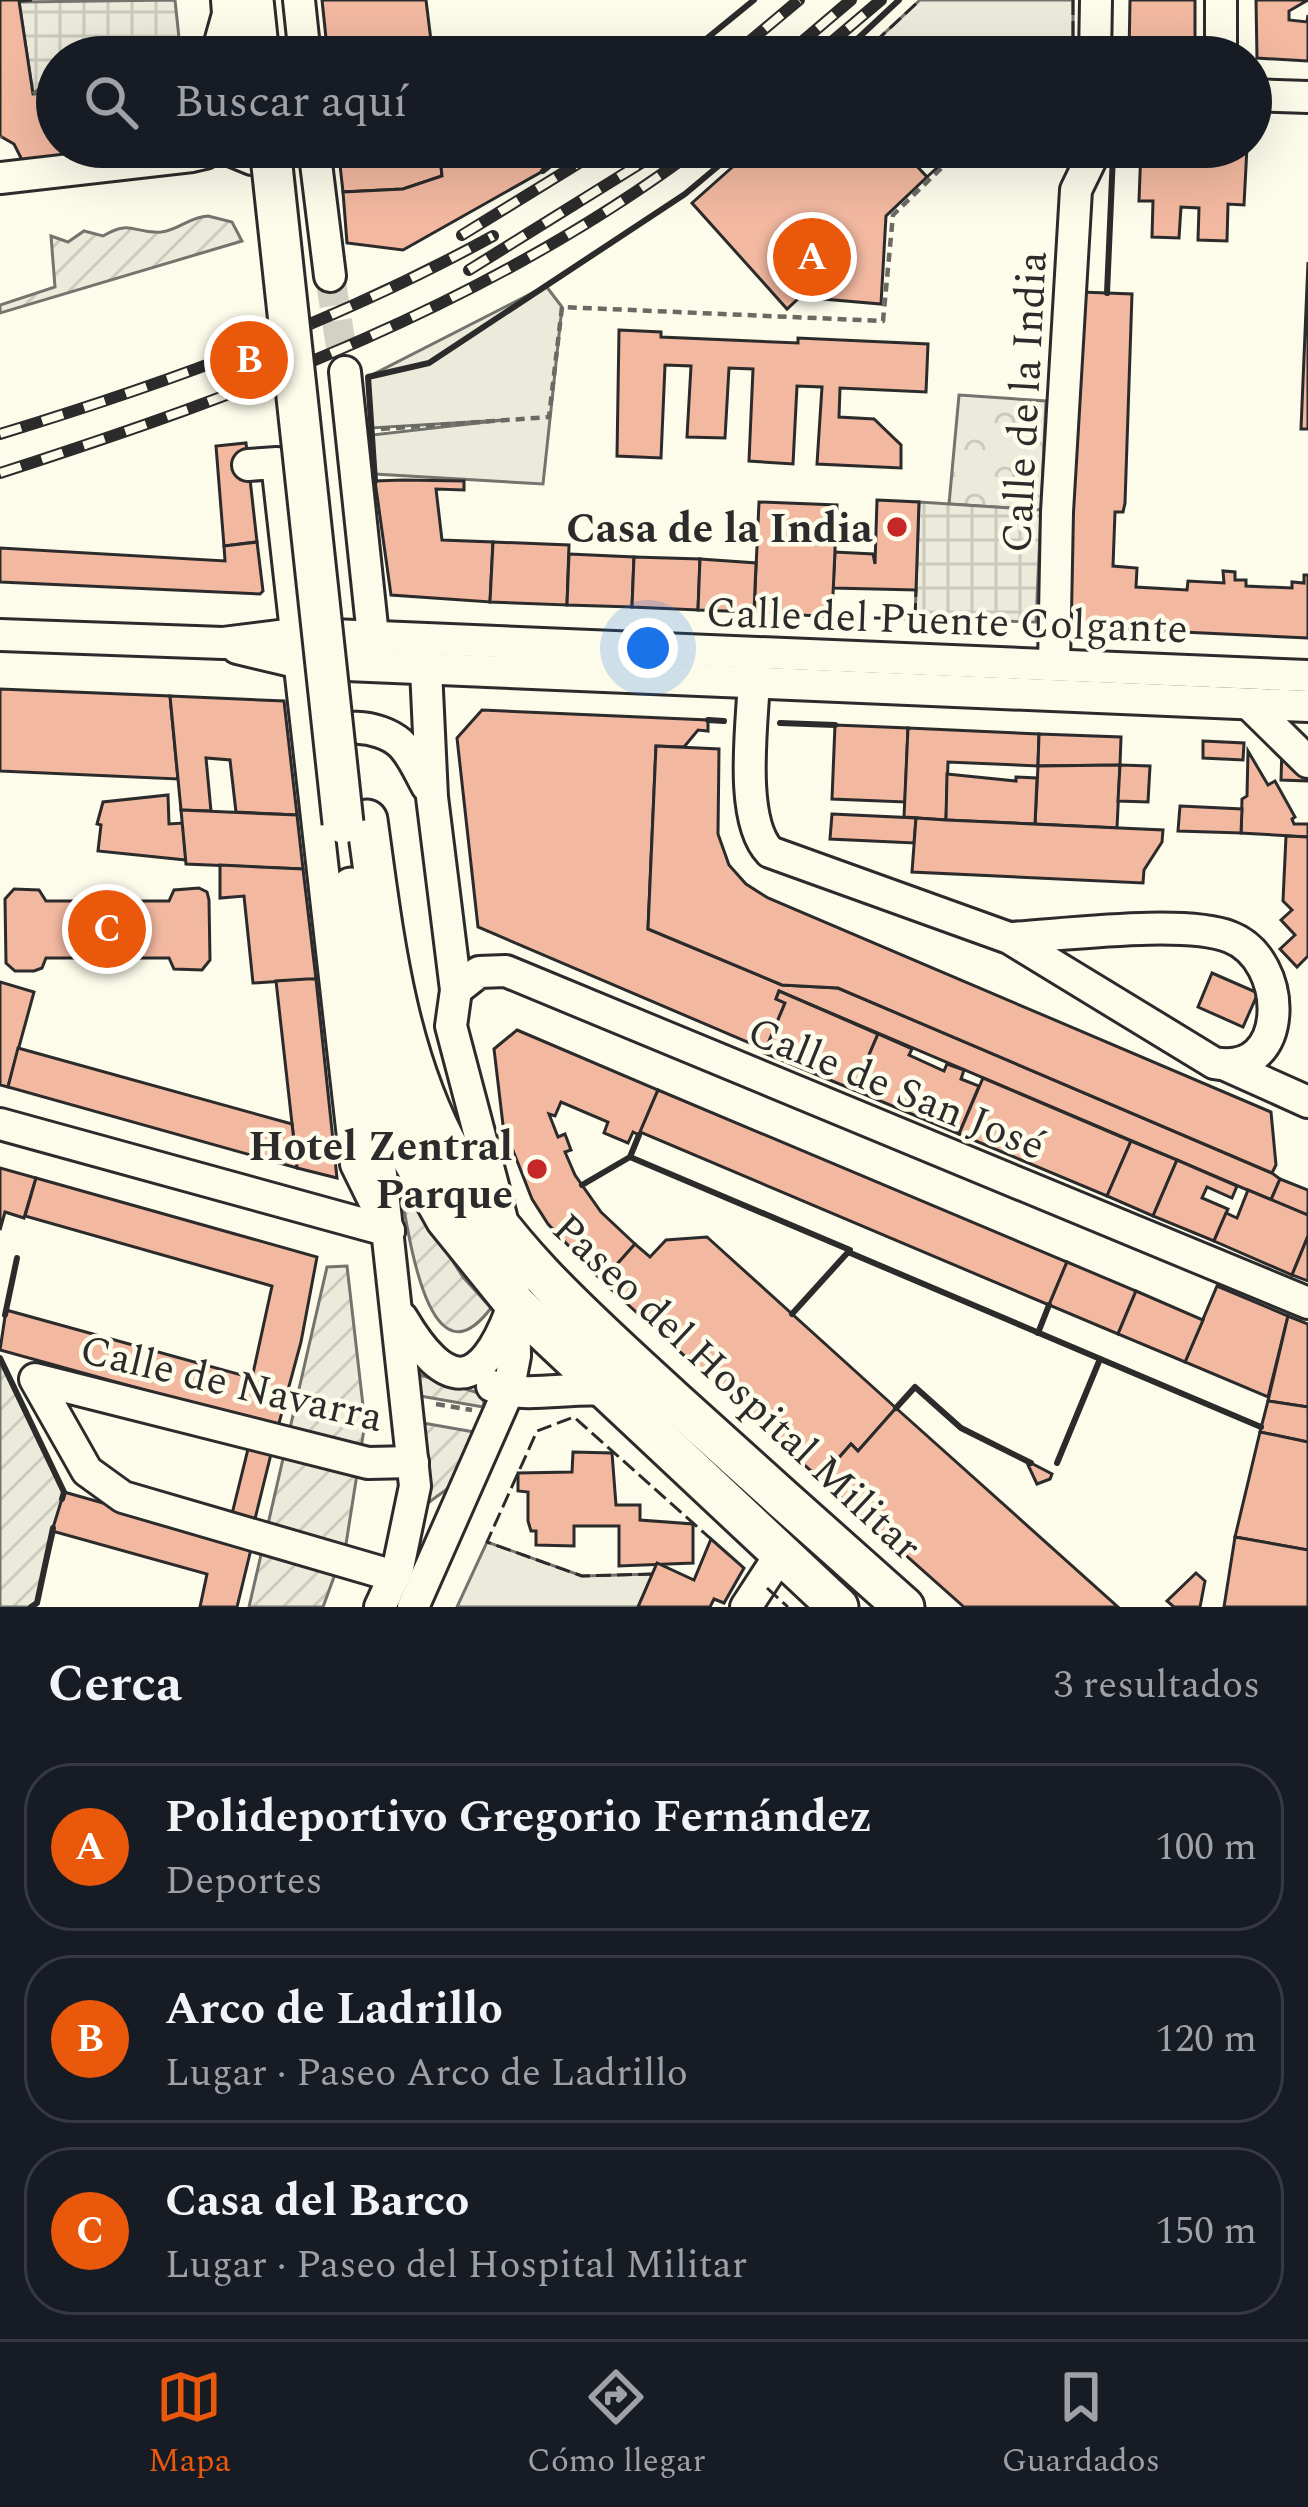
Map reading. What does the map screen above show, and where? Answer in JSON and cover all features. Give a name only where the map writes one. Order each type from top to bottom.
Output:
[{"type":"main road","points":[[253,0],[257,36]]},
{"type":"main road","points":[[277,0],[281,36]]},
{"type":"main road","points":[[251,168],[356,821]]},
{"type":"main road","points":[[295,168],[356,821],[360,971],[374,1053],[417,1168],[446,1219],[514,1304],[838,1607]]},
{"type":"main road","name":"Paseo del Hospital Militar","points":[[356,821],[403,1033],[427,1102],[453,1157],[507,1235],[613,1345],[869,1592],[904,1607]]},
{"type":"street","points":[[222,36],[227,0]]},
{"type":"street","points":[[299,0],[303,36]]},
{"type":"street","points":[[1095,36],[1096,0]]},
{"type":"street","points":[[1221,36],[1222,0]]},
{"type":"street","points":[[1272,96],[1308,98]]},
{"type":"street","points":[[0,178],[87,168]]},
{"type":"street","points":[[317,168],[330,276]]},
{"type":"street","name":"Calle de la India","points":[[1054,664],[1076,190],[1087,168]]},
{"type":"street","points":[[345,372],[373,636]]},
{"type":"street","points":[[248,465],[277,463],[356,1164],[388,1231]]},
{"type":"street","points":[[0,635],[297,649]]},
{"type":"street","name":"Calle del Puente Colgante","points":[[297,649],[373,636],[425,652],[754,681],[1306,703]]},
{"type":"street","name":"Calle del Puente Colgante","points":[[297,649],[1054,664],[1306,703]]},
{"type":"street","points":[[413,1607],[503,1404],[517,1334],[514,1266],[451,1026],[456,990],[432,797],[425,652]]},
{"type":"street","points":[[754,681],[752,814],[766,848],[1009,938],[1198,1055],[1308,1102]]},
{"type":"street","points":[[1249,704],[1308,762]]},
{"type":"street","points":[[310,753],[335,728],[392,737],[405,747],[432,797]]},
{"type":"street","points":[[1009,938],[1176,929],[1216,933],[1246,946],[1269,977],[1274,1019],[1261,1051],[1228,1066]]},
{"type":"street","name":"Calle de San José","points":[[456,990],[479,972],[506,970],[1308,1303]]},
{"type":"street","points":[[374,1053],[375,1119],[415,1486],[394,1576],[380,1607]]},
{"type":"street","points":[[0,1124],[388,1231]]},
{"type":"street","points":[[473,1371],[494,1351],[514,1304]]},
{"type":"street","points":[[396,1308],[427,1356],[449,1369],[473,1371],[503,1404]]},
{"type":"street","name":"Calle de Navarra","points":[[394,1576],[123,1497],[87,1471],[35,1379],[368,1463],[413,1462]]},
{"type":"street","points":[[503,1404],[559,1388],[603,1390]]},
{"type":"street","points":[[746,1607],[780,1555]]},
{"type":"path","points":[[351,431],[549,417],[562,307],[883,321],[892,215],[941,168]]},
{"type":"path","points":[[408,1404],[503,1404]]},
{"type":"green space","points":[[920,0],[1073,0],[1073,36],[881,36]]},
{"type":"green space","points":[[208,216],[232,222],[242,241],[0,313],[0,305],[55,287],[51,236],[68,242],[84,231],[103,236],[127,228],[161,232]]},
{"type":"green space","points":[[546,286],[562,307],[543,484],[375,474],[372,435],[504,420],[371,428],[368,377]]},
{"type":"green space","points":[[959,395],[1046,401],[1041,510],[949,504]]},
{"type":"green space","points":[[398,1177],[463,1277],[491,1308],[468,1329],[449,1330],[434,1314],[422,1288]]},
{"type":"green space","points":[[347,1266],[365,1423],[346,1544],[323,1607],[249,1607],[327,1267]]},
{"type":"green space","points":[[0,1358],[64,1492],[37,1603],[31,1607],[0,1607]]},
{"type":"green space","points":[[417,1374],[485,1395],[483,1407],[420,1396]]},
{"type":"green space","points":[[423,1423],[474,1432],[450,1487],[425,1505]]},
{"type":"green space","points":[[487,1542],[582,1576],[653,1574],[638,1607],[457,1607]]},
{"type":"shaded area","points":[[175,0],[179,36],[36,36],[33,94],[19,2]]},
{"type":"shaded area","points":[[919,502],[1041,510],[1036,622],[915,619]]},
{"type":"building","points":[[0,0],[32,0],[19,1],[36,94],[36,161],[23,162],[14,144],[0,136]]},
{"type":"building","points":[[322,0],[426,0],[430,36],[326,36]]},
{"type":"building","points":[[1130,0],[1195,0],[1195,36],[1129,36]]},
{"type":"building","points":[[1256,0],[1308,0],[1289,11],[1289,20],[1307,22],[1308,15],[1308,61],[1272,59],[1272,36],[1257,36]]},
{"type":"building","points":[[340,168],[441,168],[442,176],[403,189],[343,192]]},
{"type":"building","points":[[441,168],[543,168],[403,250],[347,243],[343,192],[403,189],[442,176]]},
{"type":"building","points":[[731,168],[919,168],[927,177],[886,216],[881,304],[800,297],[787,309],[692,203]]},
{"type":"building","points":[[1140,168],[1246,168],[1244,205],[1228,204],[1227,241],[1198,240],[1199,208],[1181,207],[1179,238],[1152,237],[1153,201],[1139,201]]},
{"type":"building","points":[[1308,262],[1308,429],[1301,429]]},
{"type":"building","points":[[1081,292],[1132,294],[1125,503],[1123,512],[1115,512],[1113,566],[1137,568],[1136,587],[1187,590],[1188,581],[1224,583],[1223,571],[1235,572],[1235,580],[1246,580],[1246,586],[1292,588],[1292,582],[1304,583],[1308,575],[1308,638],[1077,627],[1078,611],[1068,611]]},
{"type":"building","points":[[619,330],[661,332],[661,337],[928,344],[926,392],[840,388],[839,417],[874,419],[901,445],[901,468],[817,464],[822,387],[797,386],[793,464],[749,461],[753,369],[729,368],[725,438],[687,437],[691,366],[665,365],[661,458],[617,456]]},
{"type":"building","points":[[246,443],[257,542],[224,546],[216,446]]},
{"type":"building","points":[[375,481],[464,481],[464,490],[436,489],[442,540],[493,542],[490,602],[391,595]]},
{"type":"building","name":"Casa de la India","points":[[877,500],[919,502],[916,590],[833,588],[835,552],[873,554],[875,564]]},
{"type":"building","points":[[759,502],[837,505],[832,617],[754,612]]},
{"type":"building","points":[[257,542],[260,594],[0,582],[0,548],[225,561],[224,546]]},
{"type":"building","points":[[493,542],[569,545],[567,605],[490,602]]},
{"type":"building","points":[[569,554],[634,557],[632,607],[567,605]]},
{"type":"building","points":[[634,557],[700,559],[698,610],[632,607]]},
{"type":"building","points":[[700,559],[756,563],[754,612],[698,610]]},
{"type":"building","points":[[0,689],[170,696],[178,779],[0,771]]},
{"type":"building","points":[[170,696],[284,701],[297,815],[236,812],[230,760],[206,758],[211,811],[181,810]]},
{"type":"building","points":[[482,710],[708,720],[708,731],[698,730],[684,747],[656,746],[648,929],[782,985],[838,988],[1272,1173],[1280,1179],[1271,1200],[779,991],[776,999],[785,1003],[766,1050],[478,927],[457,738]]},
{"type":"building","points":[[835,725],[908,728],[905,802],[832,799]]},
{"type":"building","points":[[908,728],[1039,734],[1038,766],[948,762],[946,820],[904,817]]},
{"type":"building","points":[[1039,734],[1121,737],[1120,765],[1038,766]]},
{"type":"building","points":[[1203,741],[1244,743],[1243,760],[1203,758]]},
{"type":"building","points":[[656,746],[719,749],[718,834],[729,865],[746,884],[768,898],[1271,1112],[1276,1165],[1272,1173],[838,988],[782,985],[648,929]]},
{"type":"building","points":[[1282,748],[1308,750],[1308,781],[1281,780]]},
{"type":"building","points":[[1248,751],[1268,785],[1275,781],[1295,817],[1294,824],[1308,824],[1308,837],[1241,833]]},
{"type":"building","points":[[1120,765],[1117,828],[1035,824],[1038,766]]},
{"type":"building","points":[[1120,765],[1150,766],[1148,802],[1118,801]]},
{"type":"building","points":[[947,774],[1016,781],[1016,777],[1037,778],[1035,824],[946,820]]},
{"type":"building","points":[[168,795],[169,824],[183,823],[186,860],[98,851],[101,825],[97,824],[103,802]]},
{"type":"building","points":[[1180,806],[1242,809],[1241,833],[1178,831]]},
{"type":"building","points":[[181,810],[297,815],[303,869],[186,864]]},
{"type":"building","points":[[832,814],[916,818],[914,843],[830,839]]},
{"type":"building","points":[[916,818],[1163,830],[1162,842],[1144,870],[1143,883],[912,872]]},
{"type":"building","points":[[1286,836],[1308,837],[1308,956],[1297,967],[1280,949],[1295,935],[1281,920],[1292,910],[1283,901]]},
{"type":"building","points":[[220,865],[303,869],[316,979],[253,983],[244,896],[220,898]]},
{"type":"building","points":[[199,888],[209,900],[210,960],[202,970],[174,969],[169,958],[46,958],[42,968],[34,971],[15,971],[6,963],[5,899],[14,889],[39,890],[46,901],[169,901],[174,890]]},
{"type":"building","points":[[1212,973],[1258,993],[1243,1027],[1198,1007]]},
{"type":"building","points":[[316,979],[337,1178],[297,1168],[276,981]]},
{"type":"building","points":[[0,982],[34,992],[8,1087],[0,1085]]},
{"type":"building","points":[[779,991],[878,1034],[854,1090],[764,1053],[785,1003],[776,999]]},
{"type":"building","points":[[517,1030],[658,1090],[639,1135],[633,1132],[628,1143],[604,1133],[608,1122],[561,1102],[555,1116],[549,1114],[558,1137],[565,1134],[571,1150],[565,1152],[575,1175],[601,1212],[635,1244],[602,1281],[548,1224],[532,1199],[503,1125],[494,1049]]},
{"type":"building","points":[[878,1034],[944,1071],[947,1064],[964,1070],[961,1079],[979,1086],[959,1134],[854,1090]]},
{"type":"building","points":[[18,1048],[292,1124],[297,1168],[8,1087]]},
{"type":"building","points":[[983,1078],[1131,1141],[1107,1196],[959,1134]]},
{"type":"building","points":[[658,1090],[1067,1262],[1049,1305],[640,1132]]},
{"type":"building","points":[[1131,1141],[1177,1160],[1153,1216],[1107,1196]]},
{"type":"building","points":[[1177,1160],[1237,1186],[1232,1198],[1207,1187],[1202,1198],[1228,1209],[1214,1241],[1153,1216]]},
{"type":"building","points":[[0,1168],[36,1178],[24,1218],[5,1212],[0,1230]]},
{"type":"building","points":[[36,1178],[317,1257],[278,1427],[0,1350],[6,1310],[252,1378],[272,1286],[25,1216]]},
{"type":"building","points":[[1280,1179],[1308,1190],[1308,1215],[1271,1200]]},
{"type":"building","points":[[1248,1190],[1308,1215],[1308,1236],[1292,1275],[1214,1241],[1226,1213],[1237,1218]]},
{"type":"building","points":[[1308,1236],[1308,1281],[1292,1275]]},
{"type":"building","points":[[707,1237],[896,1408],[858,1451],[851,1444],[820,1479],[602,1281],[635,1244],[650,1257],[666,1240]]},
{"type":"building","points":[[1067,1262],[1136,1291],[1118,1334],[1049,1305]]},
{"type":"building","points":[[1217,1286],[1288,1316],[1268,1397],[1185,1362]]},
{"type":"building","points":[[1136,1291],[1203,1320],[1185,1362],[1118,1334]]},
{"type":"building","points":[[1288,1316],[1308,1324],[1308,1407],[1268,1401]]},
{"type":"building","points":[[1268,1401],[1308,1407],[1308,1442],[1260,1432]]},
{"type":"building","points":[[896,1408],[1118,1607],[964,1607],[820,1479],[851,1444],[858,1451]]},
{"type":"building","points":[[1260,1432],[1308,1442],[1308,1550],[1235,1537]]},
{"type":"building","points":[[249,1445],[272,1450],[253,1527],[230,1522]]},
{"type":"building","points":[[573,1452],[612,1453],[616,1505],[640,1505],[640,1520],[693,1524],[693,1563],[619,1566],[619,1526],[574,1526],[574,1546],[536,1545],[536,1531],[531,1531],[528,1521],[528,1492],[518,1491],[518,1473],[572,1472]]},
{"type":"building","points":[[1031,1463],[1052,1474],[1050,1479],[1037,1484]]},
{"type":"building","points":[[64,1492],[252,1545],[237,1607],[200,1607],[207,1574],[52,1531]]},
{"type":"building","points":[[1235,1537],[1308,1550],[1308,1607],[1224,1607]]},
{"type":"building","points":[[711,1539],[744,1568],[724,1603],[714,1599],[710,1607],[638,1607],[657,1563],[694,1580]]},
{"type":"building","points":[[1196,1573],[1205,1581],[1200,1607],[1174,1607],[1167,1601]]},
{"type":"tunnel","points":[[330,276],[345,372]]},
{"type":"railway","points":[[756,36],[799,0]]},
{"type":"railway","points":[[809,36],[851,0]]},
{"type":"railway","points":[[839,36],[881,0]]},
{"type":"railway","points":[[462,235],[571,168]]},
{"type":"railway","points":[[469,270],[633,168]]},
{"type":"railway","points":[[0,473],[184,411],[363,339],[536,253],[669,168]]},
{"type":"railway","points":[[0,434],[252,348],[374,296],[493,236]]},
{"type":"fence","points":[[881,36],[920,0]]},
{"type":"fence","points":[[1073,0],[1073,36]]},
{"type":"fence","points":[[927,177],[937,168]]},
{"type":"fence","points":[[832,617],[915,619],[916,590]]},
{"type":"fence","points":[[653,1574],[582,1576],[487,1542],[537,1431],[574,1417],[711,1539]]},
{"type":"fence","points":[[767,1588],[788,1607]]},
{"type":"wall","points":[[710,36],[754,0]]},
{"type":"wall","points":[[860,36],[899,0]]},
{"type":"wall","points":[[543,171],[547,168]]},
{"type":"wall","points":[[375,481],[368,377],[429,363],[685,194],[716,168]]},
{"type":"wall","points":[[1107,293],[1112,168]]},
{"type":"wall","points":[[708,720],[724,721]]},
{"type":"wall","points":[[780,723],[835,725]]},
{"type":"wall","points":[[582,1185],[630,1157],[639,1135]]},
{"type":"wall","points":[[630,1157],[850,1250],[792,1314]]},
{"type":"wall","points":[[848,1252],[1261,1427]]},
{"type":"wall","points":[[5,1315],[17,1258]]},
{"type":"wall","points":[[1038,1333],[1049,1305]]},
{"type":"wall","points":[[0,1358],[64,1492],[62,1499]]},
{"type":"wall","points":[[1057,1463],[1100,1359]]},
{"type":"wall","points":[[896,1408],[915,1387],[961,1428],[1031,1463]]},
{"type":"wall","points":[[31,1607],[37,1603],[53,1528]]},
{"type":"place","name":"Polideportivo Gregorio Fernández","points":[[812,257]]},
{"type":"place","name":"Arco de Ladrillo","points":[[249,360]]},
{"type":"place","name":"Casa de la India","points":[[897,527]]},
{"type":"place","name":"Casa del Barco","points":[[107,929]]},
{"type":"place","name":"Hotel Zentral Parque","points":[[537,1169]]}]
